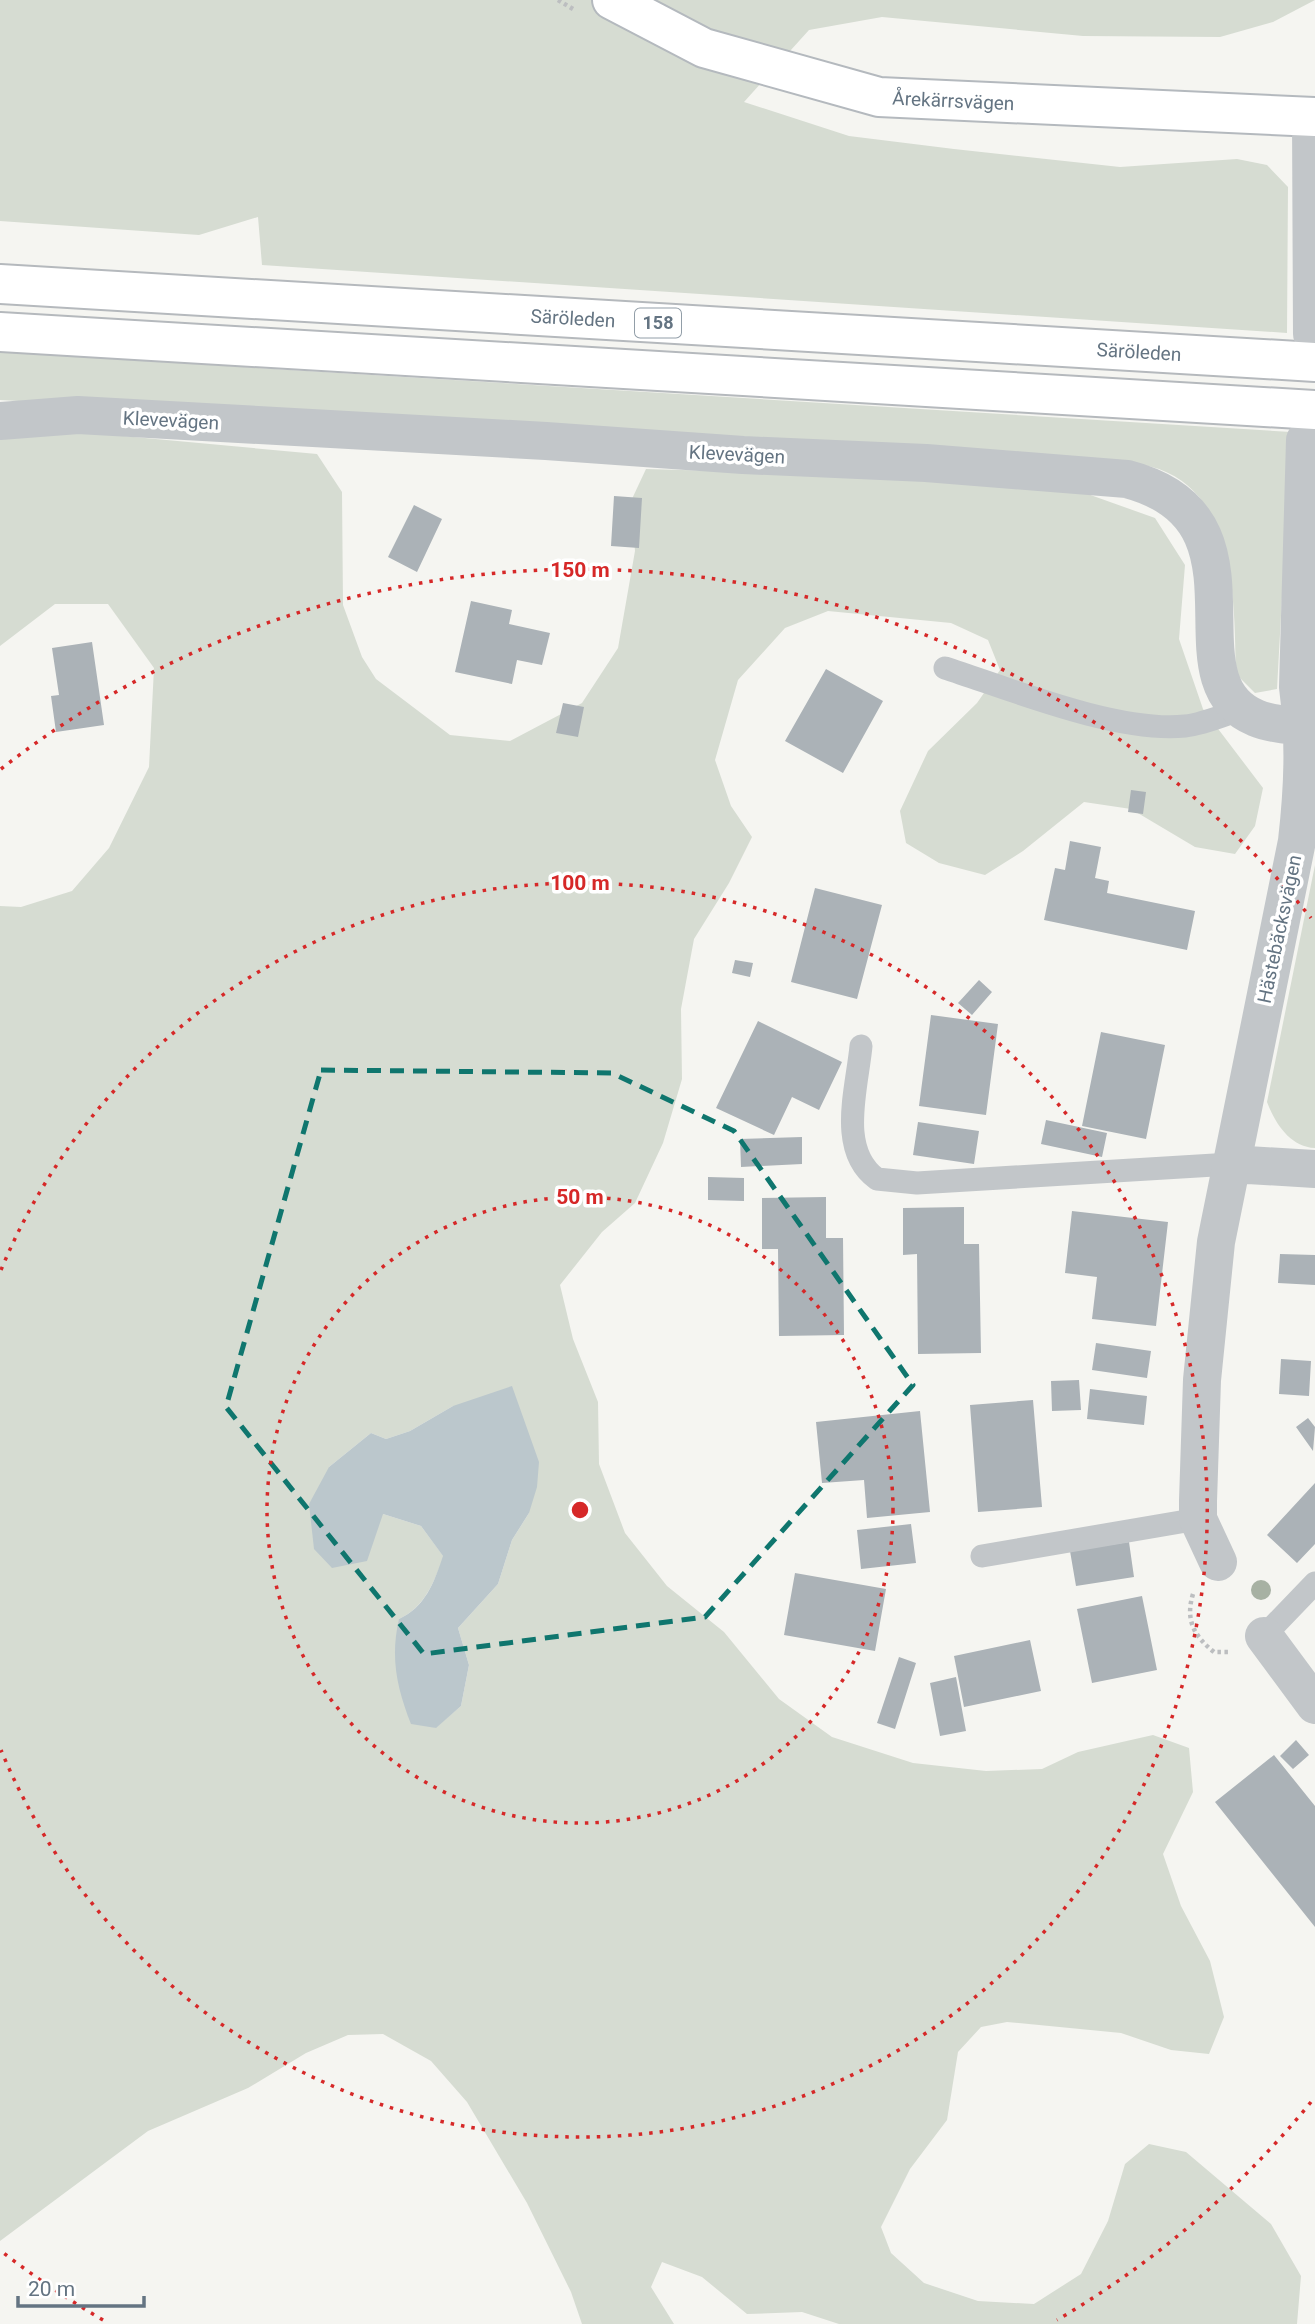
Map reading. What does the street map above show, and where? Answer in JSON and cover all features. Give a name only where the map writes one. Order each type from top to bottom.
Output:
[{"type":"main road","name":"Årekärrsvägen","points":[[612,0],[705,48],[879,97],[1313,117]]},
{"type":"main road","name":"Säröleden","points":[[0,284],[1314,348]]},
{"type":"main road","points":[[0,332],[1310,425]]},
{"type":"street","points":[[1313,117],[1314,348]]},
{"type":"street","name":"Klevevägen","points":[[0,421],[105,417],[532,440],[743,455],[926,463],[1127,479],[1150,485],[1182,506],[1199,526],[1208,544],[1215,573],[1214,635],[1220,675],[1228,694],[1242,709]]},
{"type":"street","name":"Hästebäcksvägen","points":[[1218,1562],[1198,1519],[1202,1380],[1216,1242],[1297,841],[1304,784],[1303,727],[1298,687],[1310,425]]},
{"type":"street","points":[[1242,709],[1256,719],[1303,727]]},
{"type":"street","points":[[1230,1164],[1315,1169]]},
{"type":"street","points":[[1264,1636],[1315,1705]]},
{"type":"lane","points":[[945,668],[1113,719],[1151,726],[1186,726],[1242,709]]},
{"type":"lane","points":[[861,1046],[852,1139],[856,1158],[877,1180],[916,1183],[1230,1164]]},
{"type":"lane","points":[[982,1556],[1198,1519]]},
{"type":"lane","points":[[1264,1636],[1315,1583]]},
{"type":"path","points":[[1218,1562],[1196,1586],[1189,1607],[1192,1627],[1199,1639],[1214,1652],[1226,1653],[1264,1636]]},
{"type":"highlighted area","points":[[321,1070],[612,1073],[734,1131],[913,1385],[705,1617],[424,1654],[226,1407]]},
{"type":"shaded area","points":[[0,0],[1315,0],[1273,22],[1220,37],[1083,36],[882,17],[809,30],[744,102],[849,136],[954,149],[1120,167],[1237,159],[1267,165],[1288,187],[1287,333],[262,265],[258,217],[199,235],[0,221]]},
{"type":"shaded area","points":[[0,352],[1291,432],[1277,689],[1255,693],[1236,674],[1232,586],[1218,528],[1204,504],[1185,483],[1152,467],[1100,459],[0,400]]},
{"type":"shaded area","points":[[0,420],[123,436],[317,454],[342,492],[343,605],[362,657],[376,679],[450,735],[510,741],[582,703],[618,648],[635,551],[631,501],[646,469],[969,478],[1082,492],[1155,518],[1185,565],[1179,639],[1203,709],[1263,788],[1255,826],[1235,854],[1195,847],[1131,809],[1084,802],[1023,851],[985,875],[939,863],[906,843],[900,811],[928,751],[977,703],[1000,670],[988,640],[951,623],[828,611],[785,628],[738,680],[715,760],[731,806],[752,837],[729,883],[694,939],[681,1009],[682,1079],[663,1143],[635,1203],[602,1232],[560,1285],[573,1339],[598,1402],[599,1464],[625,1533],[667,1586],[724,1632],[779,1699],[832,1737],[913,1763],[986,1771],[1042,1769],[1078,1752],[1153,1735],[1189,1748],[1193,1792],[1163,1854],[1181,1906],[1210,1961],[1224,2017],[1209,2054],[1171,2050],[1121,2033],[1007,2022],[981,2027],[958,2052],[947,2120],[910,2169],[881,2227],[891,2253],[924,2283],[978,2301],[1034,2304],[1081,2274],[1108,2221],[1125,2164],[1149,2144],[1186,2152],[1271,2224],[1301,2276],[1297,2324],[839,2324],[802,2312],[747,2314],[702,2277],[662,2262],[651,2287],[674,2324],[582,2324],[571,2292],[527,2203],[467,2102],[431,2061],[383,2034],[348,2035],[306,2053],[248,2088],[148,2131],[0,2241],[0,906],[21,907],[72,891],[109,848],[149,767],[154,668],[108,604],[55,604],[0,646]],"holes":[[[453,1406],[529,1513],[512,1540],[498,1584],[458,1628],[469,1665],[461,1706],[435,1728],[399,1619],[422,1601],[444,1557],[421,1526],[383,1514],[329,1467],[371,1433],[386,1439],[410,1431]]]},
{"type":"shaded area","points":[[1315,865],[1315,1148],[1306,1147],[1291,1139],[1274,1118],[1267,1102]]},
{"type":"shaded area","points":[[512,1386],[539,1462],[537,1487],[529,1513],[512,1540],[498,1584],[458,1628],[469,1665],[461,1706],[436,1728],[411,1724],[396,1673],[396,1633],[399,1619],[416,1608],[432,1585],[443,1556],[421,1526],[383,1514],[367,1561],[332,1568],[314,1549],[309,1504],[329,1467],[371,1433],[386,1439],[410,1431],[453,1406]]},
{"type":"building","points":[[614,496],[642,498],[639,548],[611,546]]},
{"type":"building","points":[[414,505],[442,519],[417,572],[388,557]]},
{"type":"building","points":[[471,601],[512,610],[509,624],[550,633],[542,665],[517,660],[512,684],[455,672]]},
{"type":"building","points":[[92,642],[104,725],[56,732],[51,696],[59,695],[52,648]]},
{"type":"building","points":[[826,669],[883,701],[843,773],[785,741]]},
{"type":"building","points":[[563,703],[584,707],[578,737],[556,733]]},
{"type":"building","points":[[1131,790],[1146,792],[1143,814],[1128,812]]},
{"type":"building","points":[[1070,841],[1101,847],[1095,878],[1109,881],[1107,893],[1195,911],[1187,950],[1044,920],[1055,868],[1065,870]]},
{"type":"building","points":[[815,888],[882,905],[857,999],[791,982]]},
{"type":"building","points":[[735,960],[753,963],[750,977],[732,973]]},
{"type":"building","points":[[979,980],[992,992],[972,1015],[958,1003]]},
{"type":"building","points":[[931,1015],[998,1024],[986,1115],[919,1106]]},
{"type":"building","points":[[758,1021],[842,1062],[819,1110],[792,1097],[774,1135],[716,1108]]},
{"type":"building","points":[[1101,1032],[1165,1045],[1146,1139],[1082,1126]]},
{"type":"building","points":[[1046,1120],[1107,1133],[1102,1157],[1041,1144]]},
{"type":"building","points":[[918,1122],[979,1131],[974,1164],[913,1155]]},
{"type":"building","points":[[802,1137],[802,1164],[741,1167],[740,1139]]},
{"type":"building","points":[[708,1177],[744,1178],[744,1201],[708,1200]]},
{"type":"building","points":[[826,1197],[826,1238],[843,1238],[844,1335],[779,1336],[778,1249],[762,1249],[762,1198]]},
{"type":"building","points":[[964,1207],[964,1244],[979,1244],[981,1353],[918,1354],[917,1254],[903,1255],[903,1208]]},
{"type":"building","points":[[1072,1211],[1168,1222],[1156,1326],[1092,1319],[1097,1277],[1065,1273]]},
{"type":"building","points":[[1280,1254],[1315,1255],[1315,1285],[1278,1283]]},
{"type":"building","points":[[1096,1343],[1151,1351],[1147,1378],[1092,1370]]},
{"type":"building","points":[[1281,1359],[1311,1361],[1309,1396],[1279,1394]]},
{"type":"building","points":[[1079,1380],[1081,1410],[1052,1411],[1051,1381]]},
{"type":"building","points":[[1090,1389],[1147,1396],[1144,1425],[1087,1419]]},
{"type":"building","points":[[1033,1400],[1042,1507],[978,1512],[970,1405]]},
{"type":"building","points":[[920,1411],[930,1512],[867,1518],[864,1480],[822,1483],[816,1422]]},
{"type":"building","points":[[1308,1418],[1315,1427],[1313,1451],[1296,1427]]},
{"type":"building","points":[[1315,1483],[1315,1544],[1297,1563],[1267,1535]]},
{"type":"building","points":[[911,1524],[916,1563],[861,1569],[857,1530]]},
{"type":"building","points":[[1129,1542],[1134,1577],[1076,1586],[1070,1551]]},
{"type":"building","points":[[795,1573],[886,1589],[875,1651],[784,1635]]},
{"type":"building","points":[[1142,1596],[1157,1670],[1092,1683],[1077,1609]]},
{"type":"building","points":[[1030,1640],[1041,1691],[964,1707],[954,1656]]},
{"type":"building","points":[[899,1657],[916,1663],[895,1729],[877,1723]]},
{"type":"building","points":[[956,1677],[966,1731],[940,1736],[930,1683]]},
{"type":"building","points":[[1296,1740],[1309,1755],[1293,1769],[1280,1756]]},
{"type":"building","points":[[1274,1755],[1315,1806],[1315,1927],[1215,1802]]}]
